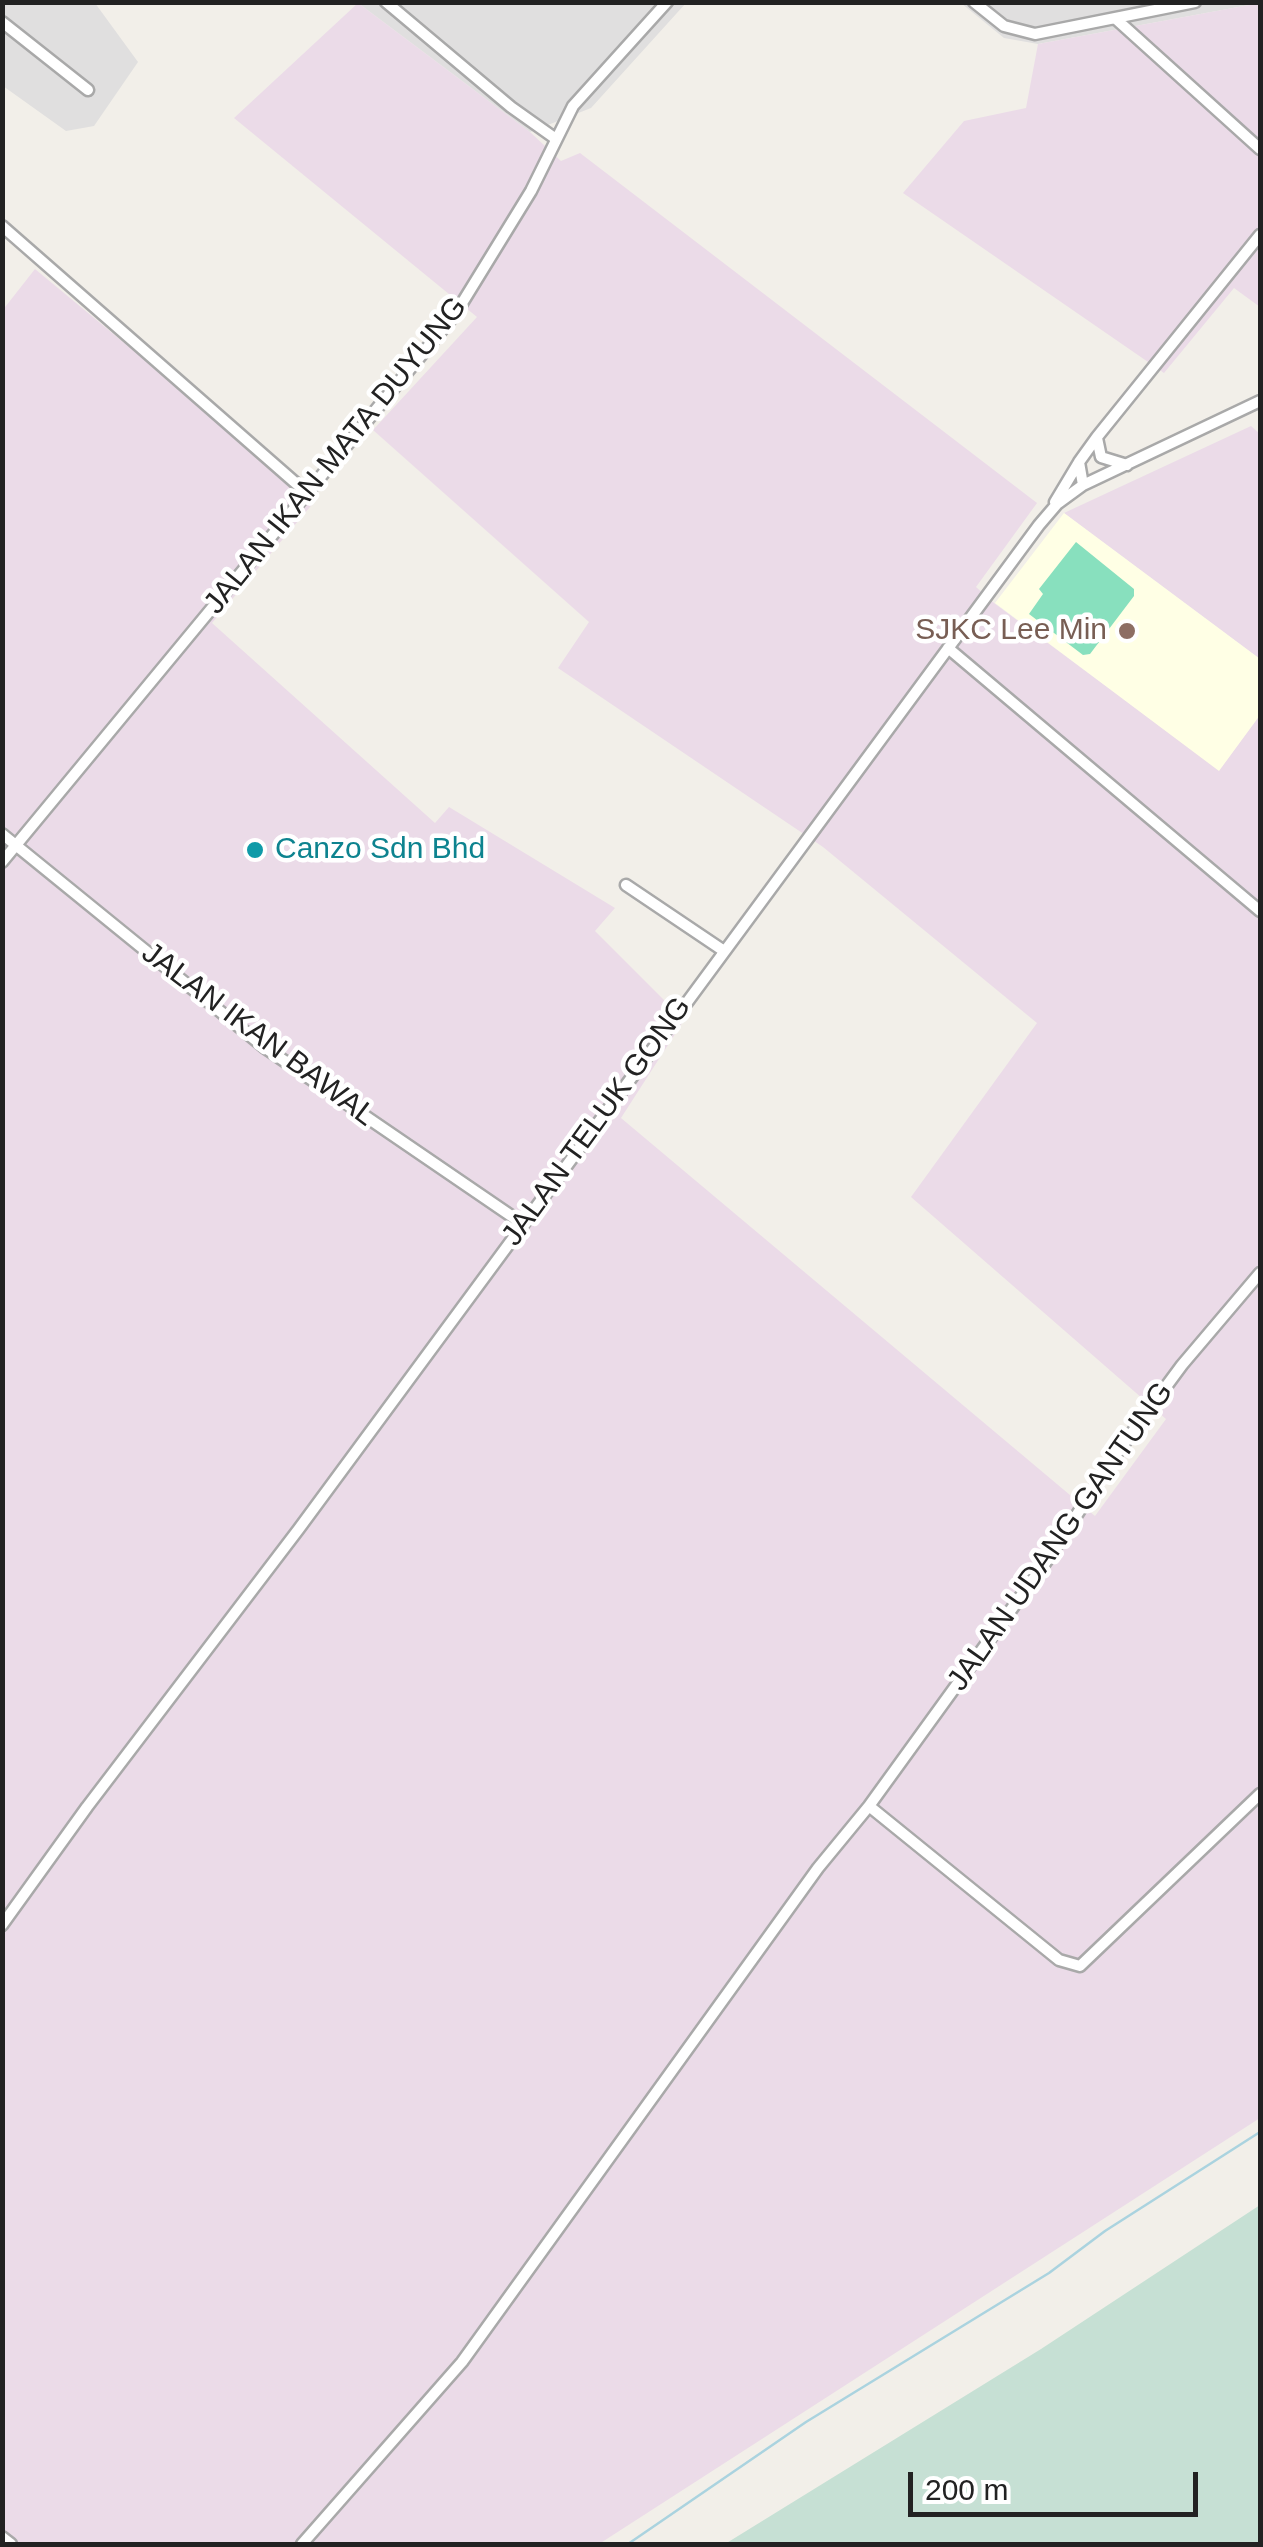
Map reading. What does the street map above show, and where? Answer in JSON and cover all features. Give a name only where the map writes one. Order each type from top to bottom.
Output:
[{"type":"street","points":[[386,2],[511,107],[556,139]]},
{"type":"street","name":"JALAN IKAN MATA DUYUNG","points":[[2,862],[456,313],[532,192],[573,106],[666,2]]},
{"type":"street","points":[[974,2],[1004,26],[1028,34],[1196,2]]},
{"type":"street","points":[[1116,19],[1260,150]]},
{"type":"street","points":[[2,22],[88,90]]},
{"type":"street","points":[[2,226],[306,494]]},
{"type":"street","points":[[1050,512],[1067,478],[1097,437],[1260,234]]},
{"type":"street","name":"JALAN TELUK GONG","points":[[2,1925],[1050,512],[1083,486],[1260,401]]},
{"type":"street","points":[[1097,437],[1101,457],[1127,465]]},
{"type":"street","points":[[1079,462],[1083,486]]},
{"type":"street","points":[[948,648],[1260,911]]},
{"type":"street","name":"JALAN IKAN BAWAL","points":[[2,834],[264,1047],[522,1224]]},
{"type":"street","points":[[626,886],[724,951]]},
{"type":"street","name":"JALAN UDANG GANTUNG","points":[[302,2544],[462,2362],[818,1868],[868,1806],[1050,1556],[1116,1453],[1182,1365],[1260,1273]]},
{"type":"street","points":[[868,1806],[1059,1960],[1080,1966],[1260,1794]]},
{"type":"street","points":[[2,2537],[11,2544]]},
{"type":"shaded area","points":[[1260,2],[1038,44],[1004,38],[961,3]]},
{"type":"shaded area","points":[[3,3],[95,3],[138,62],[94,126],[66,131],[3,86]]},
{"type":"shaded area","points":[[358,3],[686,3],[591,108],[530,132]]},
{"type":"shaded area","points":[[358,3],[530,132],[561,161],[580,153],[1037,503],[976,587],[994,603],[1219,770],[1260,715],[1260,2118],[599,2544],[3,2544],[2,311],[35,269],[315,501],[212,623],[435,823],[449,807],[615,908],[595,931],[684,1020],[621,1118],[1095,1516],[1166,1419],[911,1197],[1037,1023],[823,847],[558,668],[589,622],[373,430],[477,317],[234,118]]},
{"type":"shaded area","points":[[1260,3],[1260,307],[1234,288],[1164,373],[903,193],[964,121],[1026,108],[1038,44]]},
{"type":"shaded area","points":[[1251,426],[1260,434],[1260,659],[1064,513]]},
{"type":"shaded area","name":"SJKC Lee Min","points":[[1064,513],[1260,659],[1260,715],[1219,771],[995,603]]},
{"type":"shaded area","points":[[1260,2205],[1260,2544],[725,2544],[1041,2349]]},
{"type":"green space","points":[[1076,542],[1134,589],[1134,596],[1090,654],[1083,655],[1029,614],[1043,594],[1039,589]]},
{"type":"waterway","points":[[628,2544],[806,2422],[1049,2273],[1105,2231],[1260,2132]]},
{"type":"place","name":"SJKC Lee Min","points":[[1127,631]]},
{"type":"place","name":"Canzo Sdn Bhd","points":[[255,850]]}]
